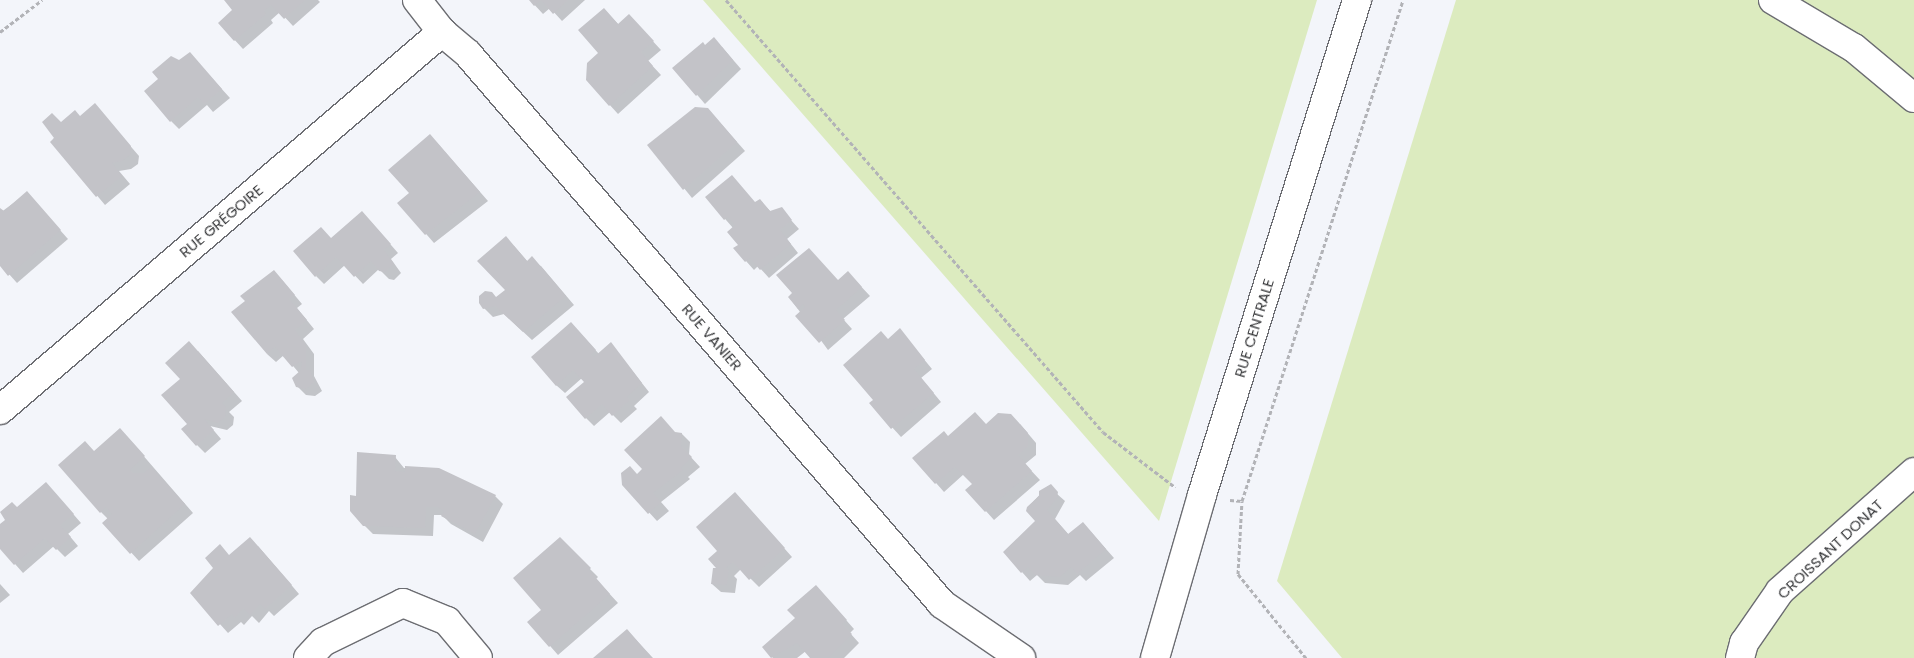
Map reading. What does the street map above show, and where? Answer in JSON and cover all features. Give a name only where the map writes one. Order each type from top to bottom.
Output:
[{"type":"street","name":"RUE VANIER","points":[[417,0],[442,32],[468,54],[942,604],[1021,658]]},
{"type":"street","name":"RUE CENTRALE","points":[[1155,658],[1202,495],[1357,0]]},
{"type":"street","points":[[1773,0],[1854,48],[1914,98]]},
{"type":"street","name":"RUE GRÉGOIRE","points":[[0,410],[442,32]]},
{"type":"street","name":"CROISSANT DONAT","points":[[1740,658],[1744,643],[1780,591],[1914,472]]},
{"type":"street","points":[[308,658],[323,642],[403,603],[447,621],[478,658]]},
{"type":"path","points":[[0,32],[42,0]]},
{"type":"path","points":[[726,0],[1103,432],[1169,485],[1202,495],[1242,501]]},
{"type":"path","points":[[1306,658],[1238,574],[1242,501],[1403,0]]},
{"type":"green space","points":[[703,0],[1317,0],[1159,521]]},
{"type":"green space","points":[[1456,0],[1914,0],[1914,658],[1342,658],[1277,581]]},
{"type":"building","points":[[224,0],[305,0],[284,19],[271,5],[264,11],[266,14],[234,41],[218,23],[232,10]]},
{"type":"building","points":[[529,0],[541,0],[534,6]]},
{"type":"building","points":[[541,0],[568,0],[553,14]]},
{"type":"building","points":[[604,8],[618,24],[629,14],[654,41],[641,52],[653,66],[609,106],[586,80],[587,63],[598,53],[578,30]]},
{"type":"building","points":[[714,37],[733,60],[696,96],[672,68],[703,42],[705,45]]},
{"type":"building","points":[[190,52],[222,89],[204,104],[198,97],[170,122],[144,91],[158,79],[152,72],[171,56],[179,60]]},
{"type":"building","points":[[95,103],[131,146],[130,155],[122,161],[112,163],[122,176],[96,197],[50,142],[54,138],[42,122],[52,113],[61,122],[75,110],[80,116]]},
{"type":"building","points":[[695,107],[708,108],[737,142],[683,190],[647,145]]},
{"type":"building","points":[[430,134],[480,192],[425,235],[397,203],[409,193],[388,170]]},
{"type":"building","points":[[732,175],[755,202],[760,199],[770,211],[782,207],[792,220],[780,230],[791,244],[760,270],[750,258],[745,262],[733,248],[738,245],[727,232],[735,225],[728,217],[724,220],[705,197]]},
{"type":"building","points":[[27,191],[61,230],[8,276],[0,266],[0,208],[4,211]]},
{"type":"building","points":[[362,211],[391,244],[384,250],[394,264],[385,272],[379,271],[371,261],[354,277],[336,257],[315,277],[293,251],[321,227],[331,238]]},
{"type":"building","points":[[506,236],[527,261],[532,256],[566,296],[523,332],[495,306],[483,309],[479,303],[479,296],[485,291],[492,292],[496,297],[505,290],[477,261]]},
{"type":"building","points":[[809,248],[838,280],[848,271],[862,287],[836,310],[845,320],[819,343],[795,316],[805,307],[803,304],[798,309],[788,297],[792,293],[776,275]]},
{"type":"building","points":[[274,270],[295,295],[289,299],[307,320],[295,330],[306,345],[306,370],[310,370],[314,382],[306,389],[296,387],[292,378],[301,370],[302,361],[292,367],[275,347],[267,354],[231,312],[245,301],[240,296]]},
{"type":"building","points":[[571,322],[596,350],[591,355],[594,357],[611,342],[642,383],[627,397],[630,400],[612,416],[602,404],[585,419],[566,397],[584,382],[573,370],[556,386],[531,357]]},
{"type":"building","points":[[900,328],[925,360],[914,369],[934,393],[891,429],[869,403],[873,400],[843,365],[881,331],[888,339]]},
{"type":"building","points":[[189,341],[234,392],[222,403],[226,407],[225,417],[218,423],[204,419],[214,430],[196,446],[181,429],[187,424],[161,395],[180,379],[165,363]]},
{"type":"building","points":[[975,412],[986,424],[998,413],[1011,414],[1028,433],[1028,446],[1018,455],[1032,471],[985,512],[965,490],[972,484],[955,467],[935,484],[912,458],[944,431],[948,436]]},
{"type":"building","points":[[661,416],[675,432],[682,433],[681,446],[692,457],[681,468],[683,470],[653,493],[661,502],[648,514],[622,485],[621,473],[630,466],[637,474],[642,469],[624,450]]},
{"type":"building","points":[[120,428],[145,456],[130,470],[133,473],[144,473],[151,467],[185,504],[130,554],[102,523],[112,514],[106,507],[100,513],[58,465],[85,441],[94,451]]},
{"type":"building","points":[[357,452],[396,455],[395,471],[405,472],[405,466],[439,468],[496,495],[475,534],[441,516],[444,511],[438,507],[426,507],[425,528],[363,526],[350,511],[350,495],[356,496]]},
{"type":"building","points":[[46,482],[74,514],[60,525],[71,537],[56,550],[45,538],[14,565],[0,549],[0,524],[5,520],[0,512],[12,502],[17,507]]},
{"type":"building","points":[[1051,484],[1058,492],[1057,498],[1047,510],[1068,534],[1083,522],[1106,549],[1077,574],[1071,567],[1060,577],[1035,575],[1028,567],[1021,573],[1003,552],[1035,521],[1026,511],[1027,507],[1039,496],[1039,491]]},
{"type":"building","points":[[735,492],[785,548],[749,580],[733,562],[725,569],[729,569],[727,585],[711,584],[713,568],[716,568],[708,559],[717,551],[696,527]]},
{"type":"building","points":[[250,537],[292,585],[265,609],[260,604],[250,615],[243,608],[235,618],[232,614],[218,626],[190,593],[213,568],[205,558],[220,544],[229,555]]},
{"type":"building","points":[[560,537],[591,568],[589,570],[610,594],[549,647],[527,622],[541,610],[513,578]]},
{"type":"building","points":[[816,585],[847,620],[842,624],[852,634],[828,658],[810,658],[797,643],[771,658],[762,647],[795,618],[787,610]]},
{"type":"building","points":[[627,629],[652,658],[593,658]]}]
